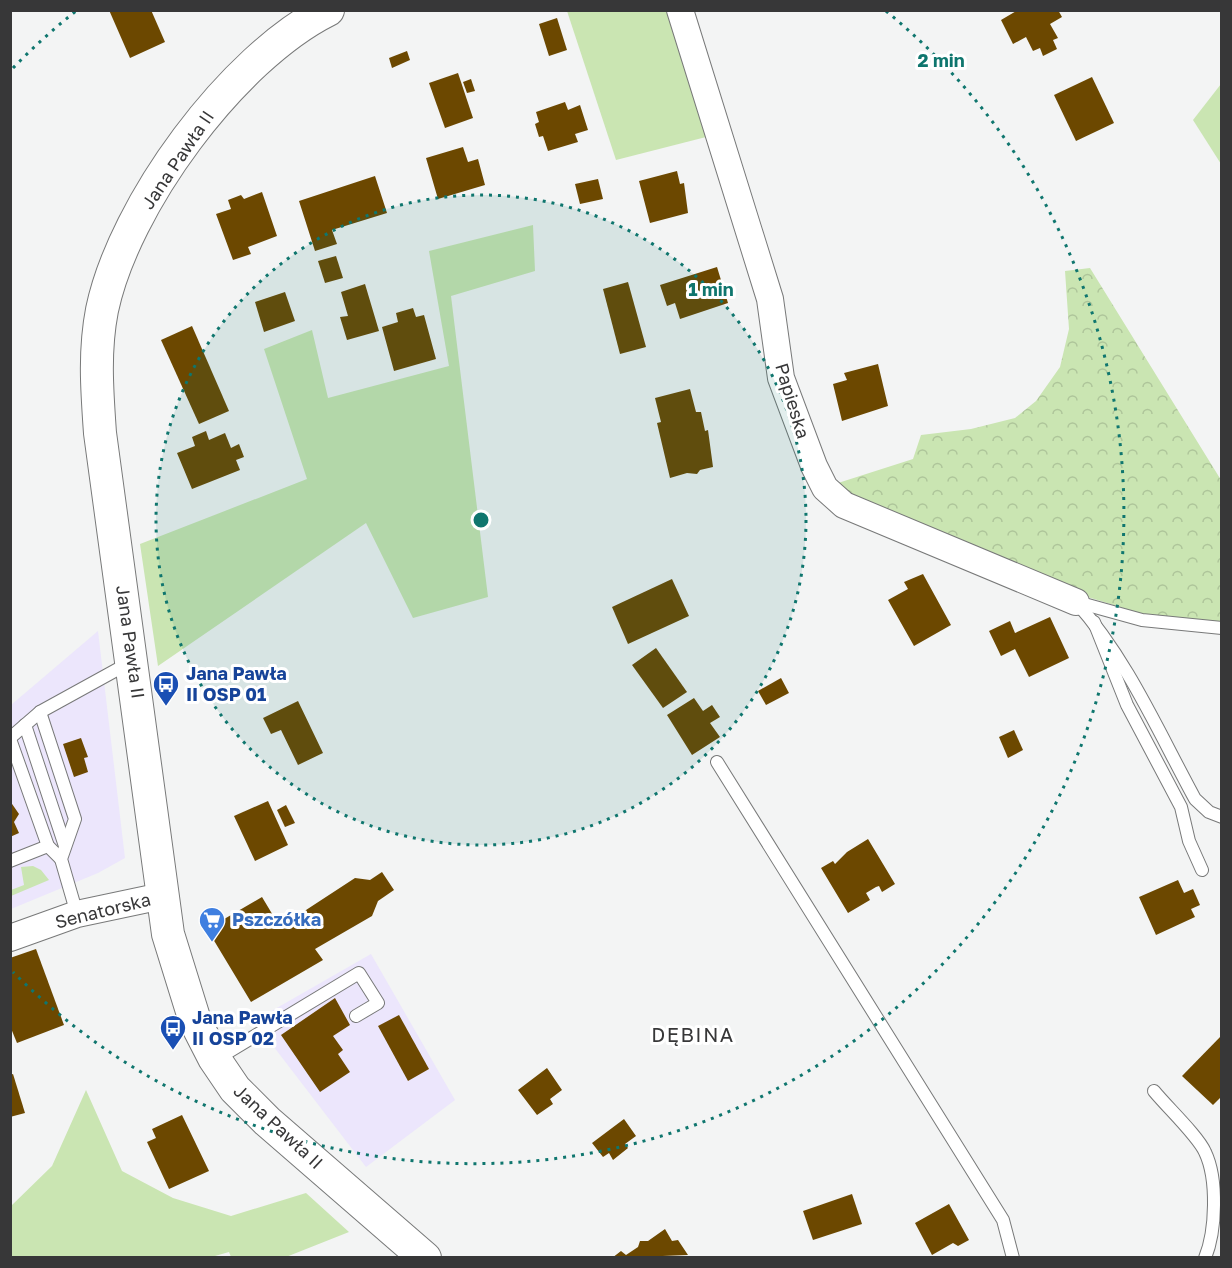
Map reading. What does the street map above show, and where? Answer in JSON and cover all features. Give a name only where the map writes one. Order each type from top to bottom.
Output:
[{"type":"street","name":"Jana Pawła II","points":[[328,10],[284,39],[253,64],[200,123],[156,185],[128,238],[102,309],[96,368],[100,433],[162,896],[168,934],[185,994],[215,1060],[235,1089],[267,1121],[425,1257]]},
{"type":"street","name":"Papieska","points":[[680,10],[770,299],[781,378],[814,466],[825,488],[844,505],[1076,602]]},
{"type":"street","name":"Senatorska","points":[[10,938],[77,914],[162,896]]},
{"type":"lane","points":[[1076,602],[1120,658],[1195,799],[1209,812],[1221,817]]},
{"type":"lane","points":[[1076,602],[1142,620],[1221,628]]},
{"type":"lane","points":[[1094,622],[1127,705],[1181,807],[1189,841],[1202,870]]},
{"type":"lane","points":[[77,914],[61,859],[48,846],[10,739],[40,712],[132,661]]},
{"type":"lane","points":[[40,712],[75,819],[61,859]]},
{"type":"lane","points":[[25,725],[65,846]]},
{"type":"lane","points":[[717,762],[1003,1220],[1012,1257]]},
{"type":"lane","points":[[10,861],[48,846]]},
{"type":"lane","points":[[215,1060],[359,973],[378,1003],[356,1016]]},
{"type":"lane","points":[[1154,1091],[1205,1152],[1214,1191],[1210,1247],[1205,1257]]},
{"type":"shaded area","points":[[98,631],[125,858],[98,873],[11,909],[11,705]]},
{"type":"shaded area","points":[[371,954],[455,1100],[366,1167],[254,1021]]},
{"type":"green space","points":[[567,11],[670,11],[710,136],[616,160]]},
{"type":"green space","points":[[1221,84],[1221,164],[1193,120]]},
{"type":"green space","points":[[533,225],[535,271],[451,296],[488,597],[413,618],[366,523],[158,666],[140,544],[307,479],[264,349],[312,330],[328,398],[449,366],[429,251]]},
{"type":"green space","points":[[1090,268],[1221,480],[1221,622],[1156,618],[1081,595],[854,501],[838,483],[913,459],[921,435],[971,429],[1015,418],[1036,401],[1060,367],[1069,329],[1065,271]]},
{"type":"green space","points":[[33,866],[41,870],[49,880],[11,896],[11,890],[24,885],[21,867]]},
{"type":"green space","points":[[86,1090],[122,1171],[173,1198],[231,1216],[306,1193],[349,1232],[286,1257],[231,1257],[229,1252],[208,1258],[11,1257],[11,1206],[52,1166]]},
{"type":"building","points":[[109,10],[151,10],[165,42],[130,58]]},
{"type":"building","points":[[1018,10],[1058,10],[1062,17],[1050,24],[1058,38],[1053,40],[1057,49],[1043,56],[1040,48],[1033,51],[1026,37],[1013,44],[1001,20]]},
{"type":"building","points":[[557,18],[567,50],[549,56],[539,24]]},
{"type":"building","points":[[407,51],[410,60],[392,68],[389,58]]},
{"type":"building","points":[[458,73],[473,118],[445,128],[429,83]]},
{"type":"building","points":[[1092,77],[1114,123],[1076,141],[1054,95]]},
{"type":"building","points":[[471,79],[475,91],[467,93],[463,82]]},
{"type":"building","points":[[565,102],[568,110],[580,105],[588,130],[575,134],[578,142],[548,151],[543,136],[539,137],[535,124],[539,122],[536,112]]},
{"type":"building","points":[[463,147],[468,162],[478,159],[485,185],[438,199],[426,158]]},
{"type":"building","points":[[677,171],[680,184],[684,183],[688,213],[650,223],[639,181]]},
{"type":"building","points":[[375,176],[387,213],[332,230],[337,244],[315,251],[299,201]]},
{"type":"building","points":[[598,179],[603,199],[580,204],[575,184]]},
{"type":"building","points":[[262,192],[277,236],[248,247],[251,254],[233,260],[216,214],[231,209],[228,200],[241,195],[244,199]]},
{"type":"building","points":[[336,256],[343,278],[325,283],[318,261]]},
{"type":"building","points":[[717,267],[728,303],[680,319],[675,303],[667,306],[660,285]]},
{"type":"building","points":[[628,282],[646,347],[620,354],[603,289]]},
{"type":"building","points":[[365,284],[379,331],[347,340],[340,317],[348,316],[341,292]]},
{"type":"building","points":[[285,292],[295,321],[264,332],[255,302]]},
{"type":"building","points":[[413,308],[416,317],[424,315],[436,359],[394,371],[382,327],[398,322],[396,313]]},
{"type":"building","points":[[192,326],[229,411],[199,424],[161,340]]},
{"type":"building","points":[[878,364],[888,406],[842,421],[833,384],[847,380],[844,373]]},
{"type":"building","points":[[690,389],[696,412],[701,412],[705,431],[708,430],[713,467],[700,470],[697,474],[687,473],[670,478],[657,423],[661,422],[655,398]]},
{"type":"building","points":[[206,431],[209,440],[225,433],[231,448],[239,444],[244,457],[236,460],[240,470],[192,489],[177,453],[195,446],[192,437]]},
{"type":"building","points":[[923,574],[951,625],[914,646],[888,600],[908,589],[904,582]]},
{"type":"building","points":[[672,579],[689,616],[628,644],[612,607]]},
{"type":"building","points":[[1050,617],[1069,658],[1029,677],[1015,649],[1001,656],[989,631],[1010,621],[1015,633]]},
{"type":"building","points":[[656,648],[687,692],[663,708],[632,665]]},
{"type":"building","points":[[781,678],[789,693],[766,705],[758,691]]},
{"type":"building","points":[[694,698],[703,711],[712,705],[720,717],[710,723],[720,737],[692,755],[667,715]]},
{"type":"building","points":[[298,701],[323,753],[298,765],[281,730],[271,734],[263,718]]},
{"type":"building","points":[[1014,730],[1023,750],[1008,758],[999,737]]},
{"type":"building","points":[[81,738],[88,757],[84,758],[88,772],[74,777],[63,744]]},
{"type":"building","points":[[10,801],[19,814],[14,822],[19,833],[10,837]]},
{"type":"building","points":[[268,801],[288,845],[255,861],[234,816]]},
{"type":"building","points":[[286,805],[295,823],[285,827],[277,810]]},
{"type":"building","points":[[868,839],[895,884],[882,892],[879,886],[866,893],[870,900],[848,913],[821,868],[833,861],[835,864],[847,852]]},
{"type":"building","points":[[382,872],[394,890],[378,901],[372,916],[315,949],[323,960],[251,1002],[207,929],[262,897],[280,927],[355,878],[370,880]]},
{"type":"building","points":[[1178,880],[1184,893],[1193,889],[1200,905],[1191,909],[1195,917],[1156,935],[1139,897]]},
{"type":"building","points":[[36,949],[64,1025],[17,1043],[10,1026],[10,958]]},
{"type":"building","points":[[335,998],[350,1025],[333,1036],[343,1050],[338,1054],[350,1072],[320,1092],[281,1035]]},
{"type":"building","points":[[399,1015],[429,1069],[408,1081],[378,1026]]},
{"type":"building","points":[[1222,1035],[1222,1096],[1213,1105],[1182,1076]]},
{"type":"building","points":[[547,1068],[562,1090],[550,1099],[553,1104],[537,1115],[518,1090]]},
{"type":"building","points":[[13,1074],[25,1113],[10,1117],[10,1075]]},
{"type":"building","points":[[182,1115],[209,1171],[169,1189],[147,1142],[156,1138],[152,1129]]},
{"type":"building","points":[[624,1119],[636,1136],[625,1144],[628,1148],[613,1160],[609,1153],[603,1157],[592,1143]]},
{"type":"building","points":[[852,1194],[862,1224],[813,1240],[803,1211]]},
{"type":"building","points":[[949,1204],[969,1240],[958,1246],[953,1243],[932,1255],[915,1223]]},
{"type":"building","points":[[665,1229],[672,1241],[678,1240],[688,1255],[612,1258],[621,1251],[626,1255],[638,1247],[640,1241],[648,1241]]},
{"type":"place","name":"Jana Pawła II OSP 01","points":[[166,707]]},
{"type":"place","name":"Pszczółka","points":[[212,943]]},
{"type":"place","name":"Jana Pawła II OSP 02","points":[[173,1051]]},
{"type":"district","name":"DĘBINA","points":[[693,1035]]}]
